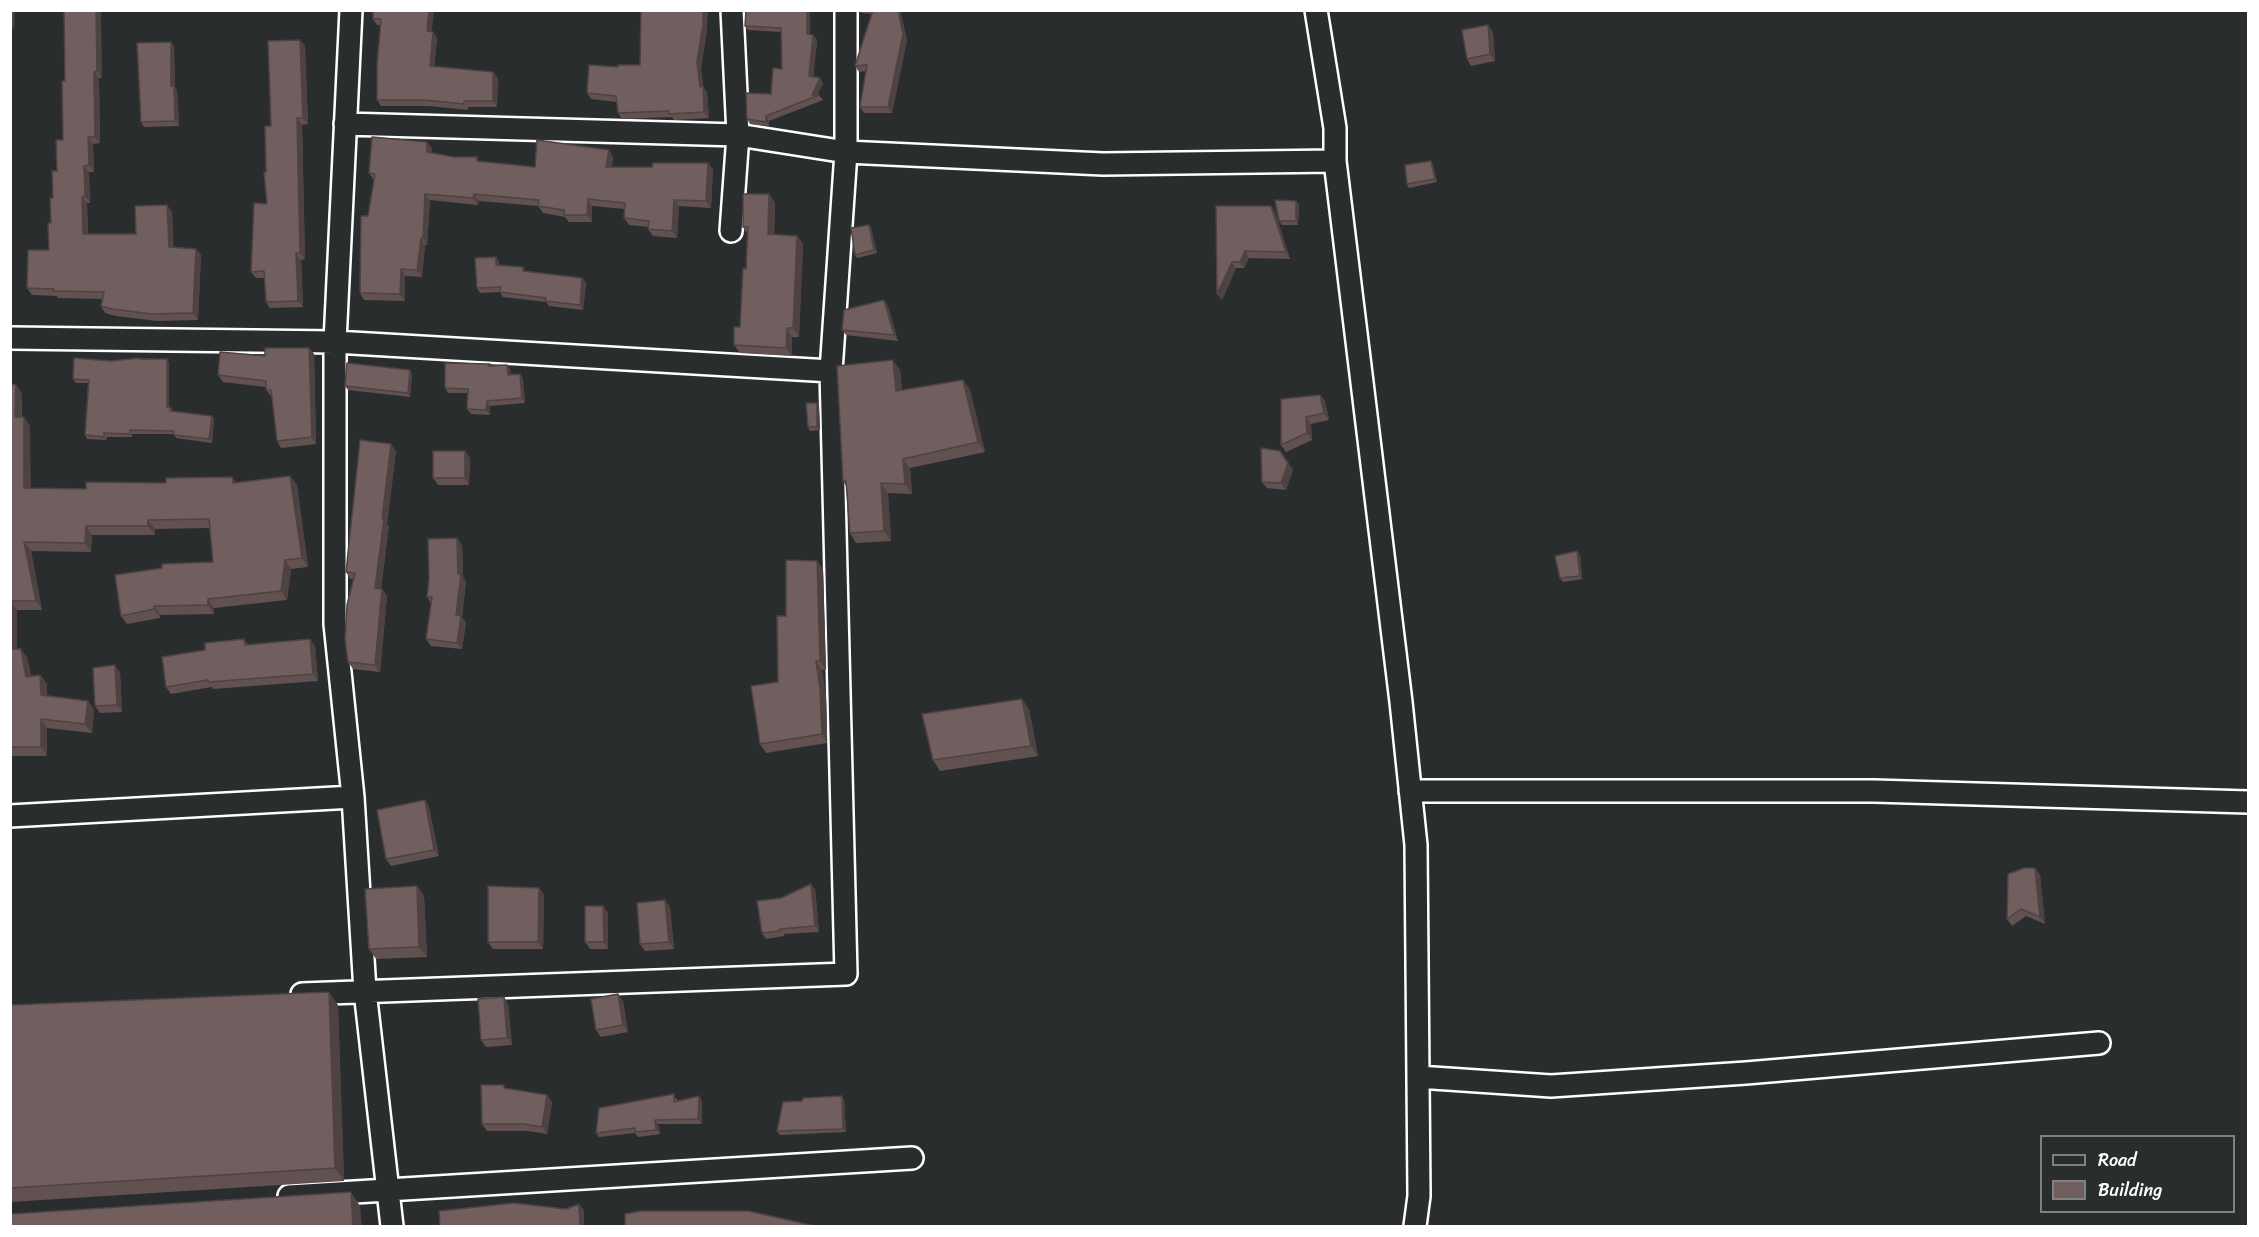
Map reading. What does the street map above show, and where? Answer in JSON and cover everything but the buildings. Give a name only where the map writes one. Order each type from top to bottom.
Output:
[{"type":"street","points":[[351,10],[335,342],[335,624],[353,797],[365,991],[392,1227]]},
{"type":"street","points":[[731,231],[738,135],[732,10]]},
{"type":"street","points":[[282,994],[846,974],[831,371],[846,152],[846,10]]},
{"type":"street","points":[[1316,10],[1335,128],[1335,161],[1416,845],[1419,1196],[1415,1227]]},
{"type":"street","points":[[345,124],[738,135],[846,152],[1103,164],[1335,161]]},
{"type":"street","points":[[10,338],[335,342],[831,371]]},
{"type":"street","points":[[1410,791],[1874,791],[2248,802]]},
{"type":"street","points":[[10,816],[353,797]]},
{"type":"street","points":[[1418,1077],[1551,1086],[1746,1073],[2099,1043]]},
{"type":"street","points":[[271,1198],[912,1158]]}]
